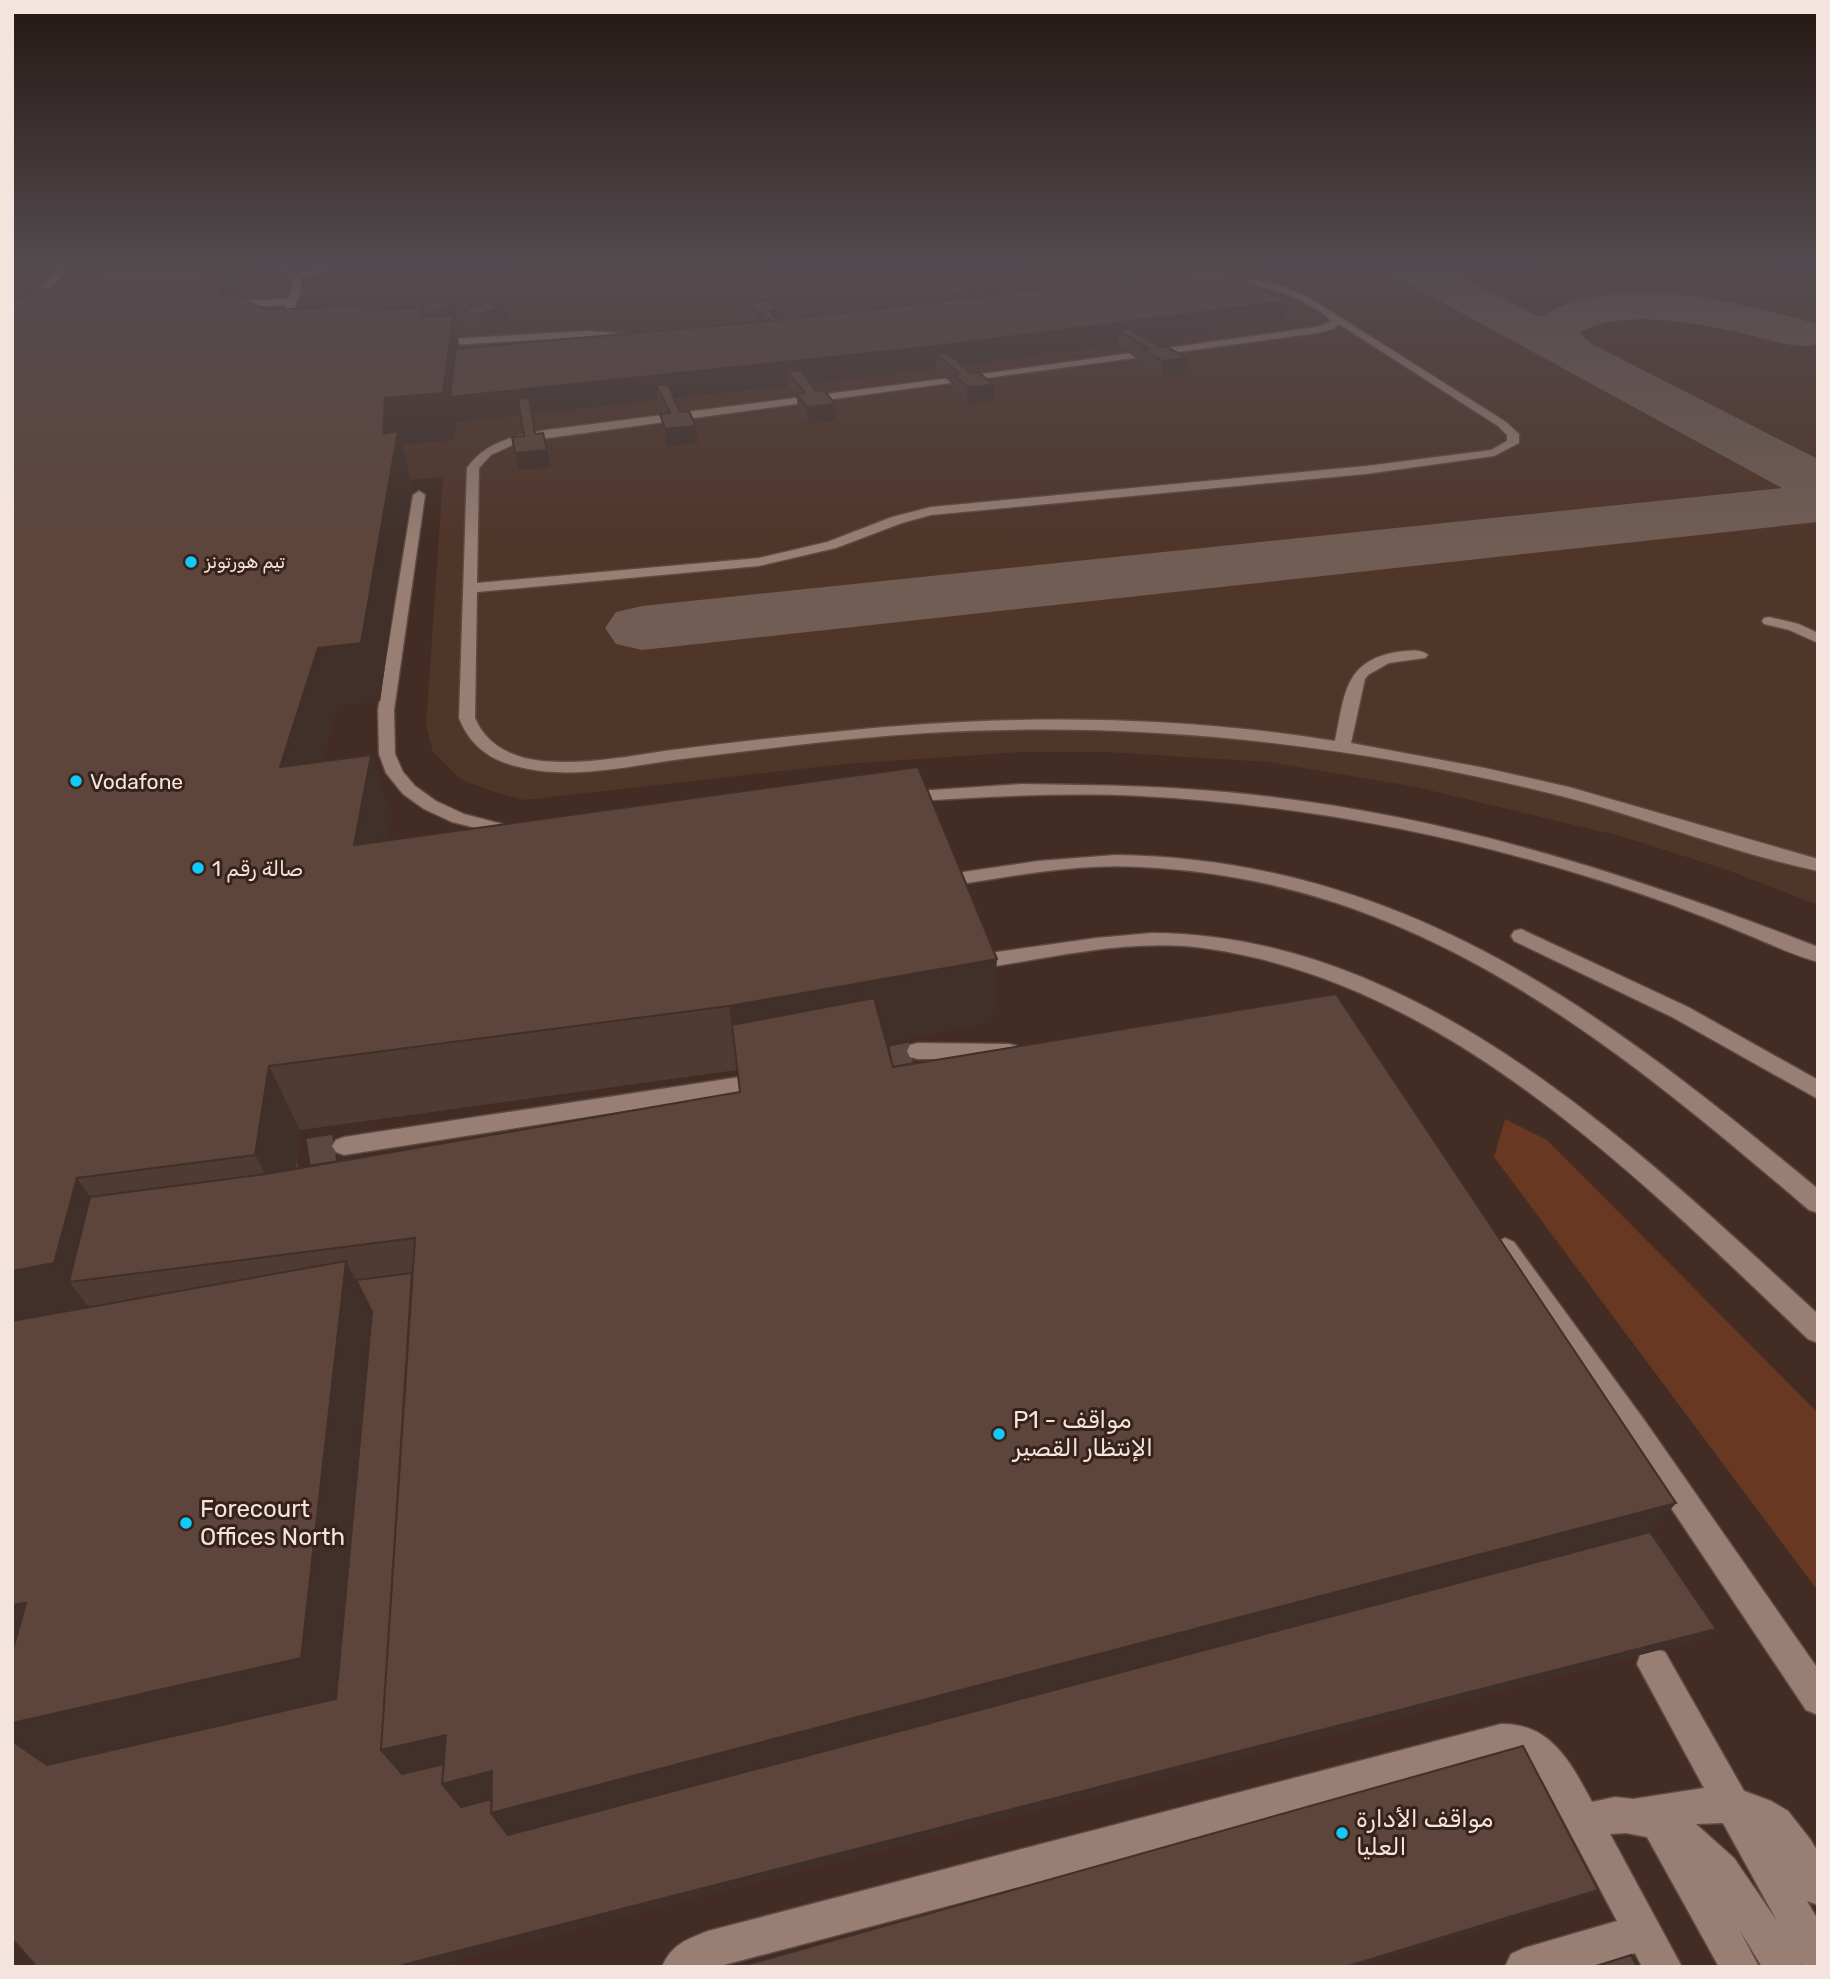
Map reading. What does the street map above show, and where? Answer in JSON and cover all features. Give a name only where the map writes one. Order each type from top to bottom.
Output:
[{"type":"street","points":[[1108,359],[989,376],[559,426],[497,447],[477,460],[473,468],[467,718],[470,731],[497,754],[517,761],[570,767],[876,733],[1022,724],[1171,728],[1342,747],[1465,768],[1566,792],[1818,865]]},
{"type":"street","points":[[470,588],[759,562],[831,545],[897,520],[931,511],[1366,470],[1494,453],[1513,443],[1513,433],[1502,424],[1401,359]]},
{"type":"street","points":[[419,495],[386,710],[387,754],[395,773],[409,790],[430,805],[458,818],[490,828],[527,834]]},
{"type":"street","points":[[1769,621],[1794,627],[1818,639]]},
{"type":"street","points":[[1342,747],[1357,680],[1361,674],[1373,664],[1387,659],[1420,655]]},
{"type":"street","points":[[881,800],[995,790],[1095,790],[1253,799],[1340,810],[1429,827],[1520,849],[1712,912],[1818,955]]},
{"type":"street","points":[[919,885],[1086,862],[1139,860],[1250,871],[1359,901],[1481,958],[1543,993],[1605,1033],[1667,1078],[1818,1203]]},
{"type":"street","points":[[1521,936],[1680,1012],[1818,1091]]},
{"type":"street","points":[[983,961],[1114,943],[1155,940],[1207,942],[1261,950],[1313,965],[1365,985],[1417,1010],[1496,1061],[1578,1120],[1661,1188],[1818,1331]]},
{"type":"street","points":[[918,1051],[988,1053],[1038,1047]]},
{"type":"street","points":[[344,1146],[753,1083]]},
{"type":"street","points":[[1490,1228],[1635,1430],[1818,1698]]},
{"type":"street","points":[[1653,1664],[1818,1957]]},
{"type":"street","points":[[681,1967],[695,1955],[708,1950],[1501,1741],[1514,1740],[1529,1744],[1543,1754],[1663,1967]]},
{"type":"street","points":[[1583,1821],[1642,1819],[1731,1804],[1750,1807],[1771,1820],[1788,1839],[1818,1887]]},
{"type":"street","points":[[1642,1819],[1740,1967]]},
{"type":"street","points":[[1642,1819],[1693,1845],[1726,1876],[1783,1967]]},
{"type":"street","points":[[1524,1967],[1643,1932]]},
{"type":"shaded area","points":[[12,359],[1818,359],[1818,905],[1727,870],[1624,837],[1416,787],[1269,762],[1105,752],[1023,752],[845,764],[524,800],[491,791],[460,779],[433,752],[426,725],[443,477],[411,480],[380,701],[338,705],[304,828],[12,863]]},
{"type":"shaded area","points":[[1505,1119],[1547,1140],[1818,1413],[1818,1591],[1494,1157]]},
{"type":"building","name":"صالة رقم 1","points":[[12,359],[447,359],[443,393],[385,398],[383,434],[398,431],[361,643],[318,648],[280,767],[371,755],[354,845],[918,767],[997,959],[729,1006],[269,1066],[255,1155],[77,1178],[54,1263],[12,1271]]},
{"type":"building","points":[[455,359],[809,359],[450,397]]},
{"type":"building","points":[[942,359],[955,359],[970,373],[978,372],[994,385],[968,387],[954,375],[960,374]]},
{"type":"building","points":[[801,370],[816,391],[824,390],[835,404],[807,407],[797,394],[805,393],[787,371]]},
{"type":"building","points":[[668,384],[680,412],[689,411],[696,426],[665,429],[660,414],[670,413],[656,385]]},
{"type":"building","points":[[529,398],[535,434],[543,433],[547,450],[515,453],[512,437],[524,436],[518,399]]},
{"type":"building","name":"P1 - مواقف الإنتظار القصير","points":[[1336,994],[1676,1503],[491,1813],[492,1771],[442,1784],[446,1735],[381,1750],[415,1238],[69,1282],[90,1197],[266,1174],[740,1092],[732,1025],[874,998],[893,1067]]},
{"type":"building","name":"Forecourt Offices North","points":[[346,1261],[301,1658],[12,1723],[12,1653],[26,1603],[12,1605],[12,1321]]},
{"type":"building","points":[[412,1273],[381,1750],[402,1774],[444,1764],[442,1784],[461,1807],[492,1799],[491,1813],[508,1835],[1650,1532],[1716,1629],[395,1967],[37,1967],[12,1939],[12,1741],[47,1765],[336,1699],[372,1312],[356,1280]]},
{"type":"building","name":"مواقف الأدارة العليا","points":[[1523,1746],[1598,1890],[1345,1967],[739,1967]]},
{"type":"building","points":[[1631,1955],[1637,1967],[1594,1967]]},
{"type":"taxiway","points":[[1584,359],[1818,483]]},
{"type":"taxiway","points":[[642,628],[1818,503]]},
{"type":"tunnel","points":[[862,1062],[918,1051]]},
{"type":"tunnel","points":[[270,1158],[344,1146]]},
{"type":"place","name":"تيم هورتونز","points":[[191,562]]},
{"type":"place","name":"Vodafone","points":[[76,781]]},
{"type":"place","name":"صالة رقم 1","points":[[198,868]]},
{"type":"place","name":"P1 - مواقف الإنتظار القصير","points":[[999,1434]]},
{"type":"place","name":"Forecourt Offices North","points":[[186,1523]]},
{"type":"place","name":"مواقف الأدارة العليا","points":[[1342,1833]]}]
